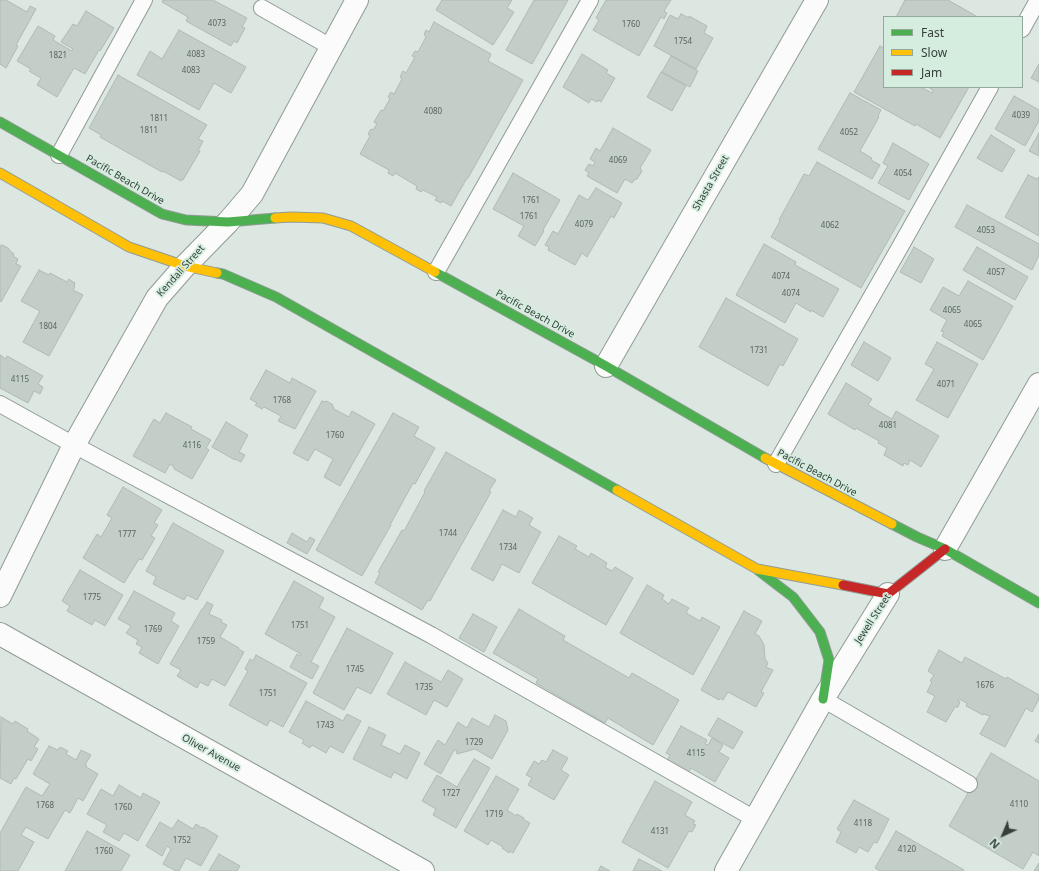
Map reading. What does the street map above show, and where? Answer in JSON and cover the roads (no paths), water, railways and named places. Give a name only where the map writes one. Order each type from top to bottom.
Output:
[{"type":"street","name":"Kendall Street","points":[[0,596],[74,446],[157,298],[252,194],[357,0]]},
{"type":"street","name":"Shasta Street","points":[[606,366],[817,0]]},
{"type":"street","name":"Pacific Beach Drive","points":[[0,122],[162,214],[186,220],[228,222],[291,217],[323,218],[351,226],[606,366],[776,464],[917,537],[945,549],[1039,603]]},
{"type":"street","points":[[0,173],[129,247],[185,266],[223,274],[276,297],[756,569],[793,598],[820,632],[829,660],[823,699]]},
{"type":"street","name":"Jewell Street","points":[[726,871],[823,699],[888,594],[945,549],[1039,384]]},
{"type":"street","points":[[756,569],[888,594]]},
{"type":"street","name":"Oliver Avenue","points":[[0,634],[423,871]]},
{"type":"lane","points":[[59,156],[144,0]]},
{"type":"lane","points":[[436,272],[590,0]]},
{"type":"lane","points":[[1023,27],[1038,0]]},
{"type":"lane","points":[[262,8],[332,47]]},
{"type":"lane","points":[[776,464],[900,248],[989,88]]},
{"type":"lane","points":[[0,404],[74,446],[431,635],[755,819]]},
{"type":"lane","points":[[823,699],[969,784]]}]
